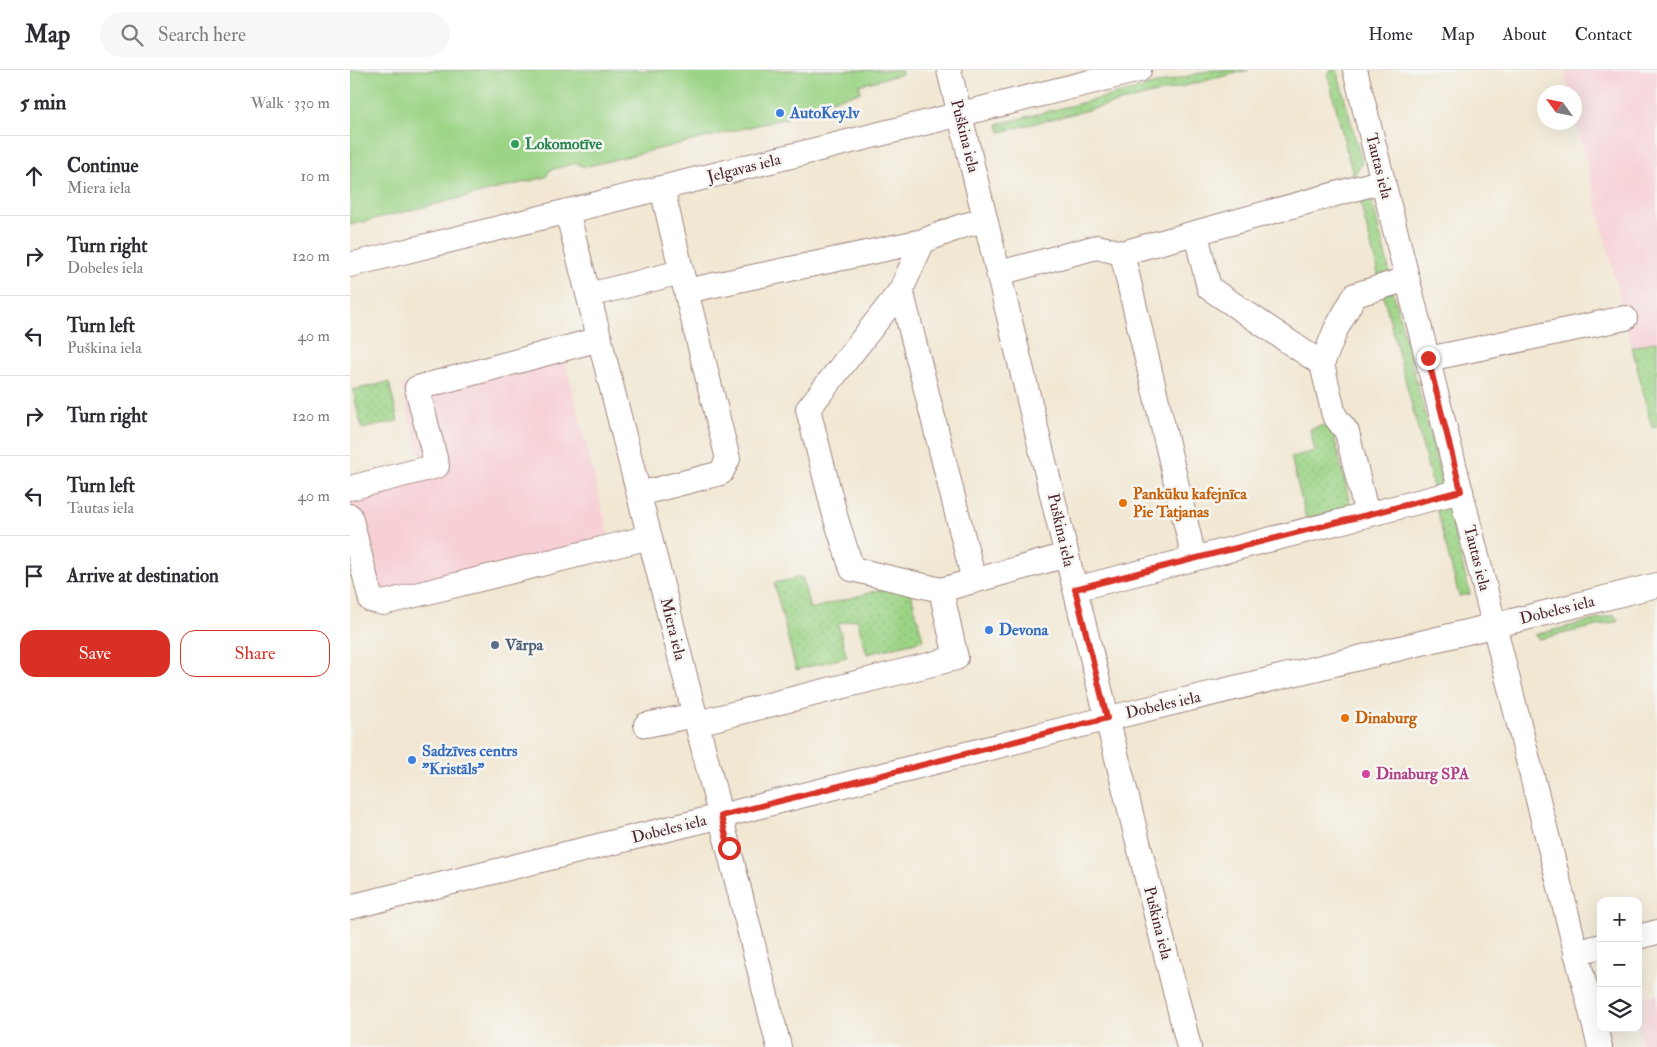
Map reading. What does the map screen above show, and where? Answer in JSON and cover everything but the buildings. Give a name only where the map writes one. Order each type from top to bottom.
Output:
[{"type":"street","name":"Puškina iela","points":[[949,70],[1189,1047]]},
{"type":"street","name":"Jelgavas iela","points":[[350,265],[1139,70]]},
{"type":"street","name":"Tautas iela","points":[[1355,70],[1600,1047]]},
{"type":"street","points":[[998,273],[1097,247],[1122,253],[1383,182]]},
{"type":"street","points":[[639,494],[720,473],[728,459],[683,281],[662,188]]},
{"type":"street","name":"Miera iela","points":[[567,211],[779,1047]]},
{"type":"street","points":[[589,295],[923,241],[962,226],[986,220]]},
{"type":"street","points":[[1196,234],[1209,288],[1322,364]]},
{"type":"street","points":[[923,241],[901,290],[808,409],[836,519],[852,569],[941,590],[1067,555]]},
{"type":"street","points":[[1122,253],[1194,558]]},
{"type":"street","points":[[1367,515],[1347,432],[1334,415],[1322,364],[1336,329],[1355,294],[1407,279]]},
{"type":"street","points":[[901,290],[974,581]]},
{"type":"street","points":[[1428,358],[1625,318]]},
{"type":"street","points":[[350,488],[437,466],[417,388],[600,340]]},
{"type":"street","points":[[1075,589],[1461,491]]},
{"type":"street","points":[[350,516],[371,600],[383,603],[650,537]]},
{"type":"street","name":"Dobeles iela","points":[[350,907],[721,816],[1107,718],[1494,626],[1657,585]]},
{"type":"street","points":[[646,725],[696,719],[956,658],[941,590]]},
{"type":"street","points":[[1642,936],[1657,932]]},
{"type":"street","points":[[1576,953],[1597,947]]},
{"type":"shaded area","points":[[1564,70],[1657,70],[1657,341],[1632,347],[1579,130],[1582,130],[1582,85],[1567,85]]},
{"type":"shaded area","points":[[561,343],[609,537],[360,598],[350,555],[350,479],[421,460],[401,385]]},
{"type":"shaded area","points":[[1657,994],[1657,1047],[1642,1047],[1639,1032],[1642,1032],[1642,998]]},
{"type":"green space","name":"Lokomotīve","points":[[350,70],[901,70],[902,74],[859,85],[861,92],[786,112],[787,118],[584,167],[577,163],[550,170],[546,177],[350,225]]},
{"type":"green space","points":[[1212,70],[1249,70],[1000,132],[998,124]]},
{"type":"green space","points":[[1337,70],[1362,163],[1353,176],[1328,76],[1328,72]]},
{"type":"green space","points":[[1364,199],[1371,201],[1373,206],[1390,273],[1379,278],[1360,201]]},
{"type":"green space","points":[[1393,291],[1442,480],[1438,487],[1433,487],[1383,294]]},
{"type":"green space","points":[[1657,341],[1657,427],[1652,428],[1632,347]]},
{"type":"green space","points":[[389,382],[398,421],[362,429],[353,390]]},
{"type":"green space","points":[[1331,423],[1351,508],[1306,518],[1291,457],[1315,451],[1310,429]]},
{"type":"green space","points":[[1437,506],[1448,507],[1470,594],[1459,596]]},
{"type":"green space","points":[[802,577],[810,609],[887,588],[911,593],[923,640],[867,654],[857,619],[838,624],[847,657],[796,670],[774,583]]},
{"type":"green space","points":[[1614,615],[1619,621],[1539,639],[1534,635]]},
{"type":"place","name":"AutoKey.lv","points":[[780,113]]},
{"type":"place","name":"Lokomotīve","points":[[515,144]]},
{"type":"place","name":"Pankūku kafejnīca Pie Tatjanas","points":[[1123,503]]},
{"type":"place","name":"Devona","points":[[989,630]]},
{"type":"place","name":"Vārpa","points":[[495,645]]},
{"type":"place","name":"Dinaburg","points":[[1345,718]]},
{"type":"place","name":"Sadzīves centrs \"Kristāls\"","points":[[412,760]]},
{"type":"place","name":"Dinaburg SPA","points":[[1366,774]]},
{"type":"route","points":[[729,848],[721,816],[1107,718],[1075,589],[1461,491],[1428,358]]}]
